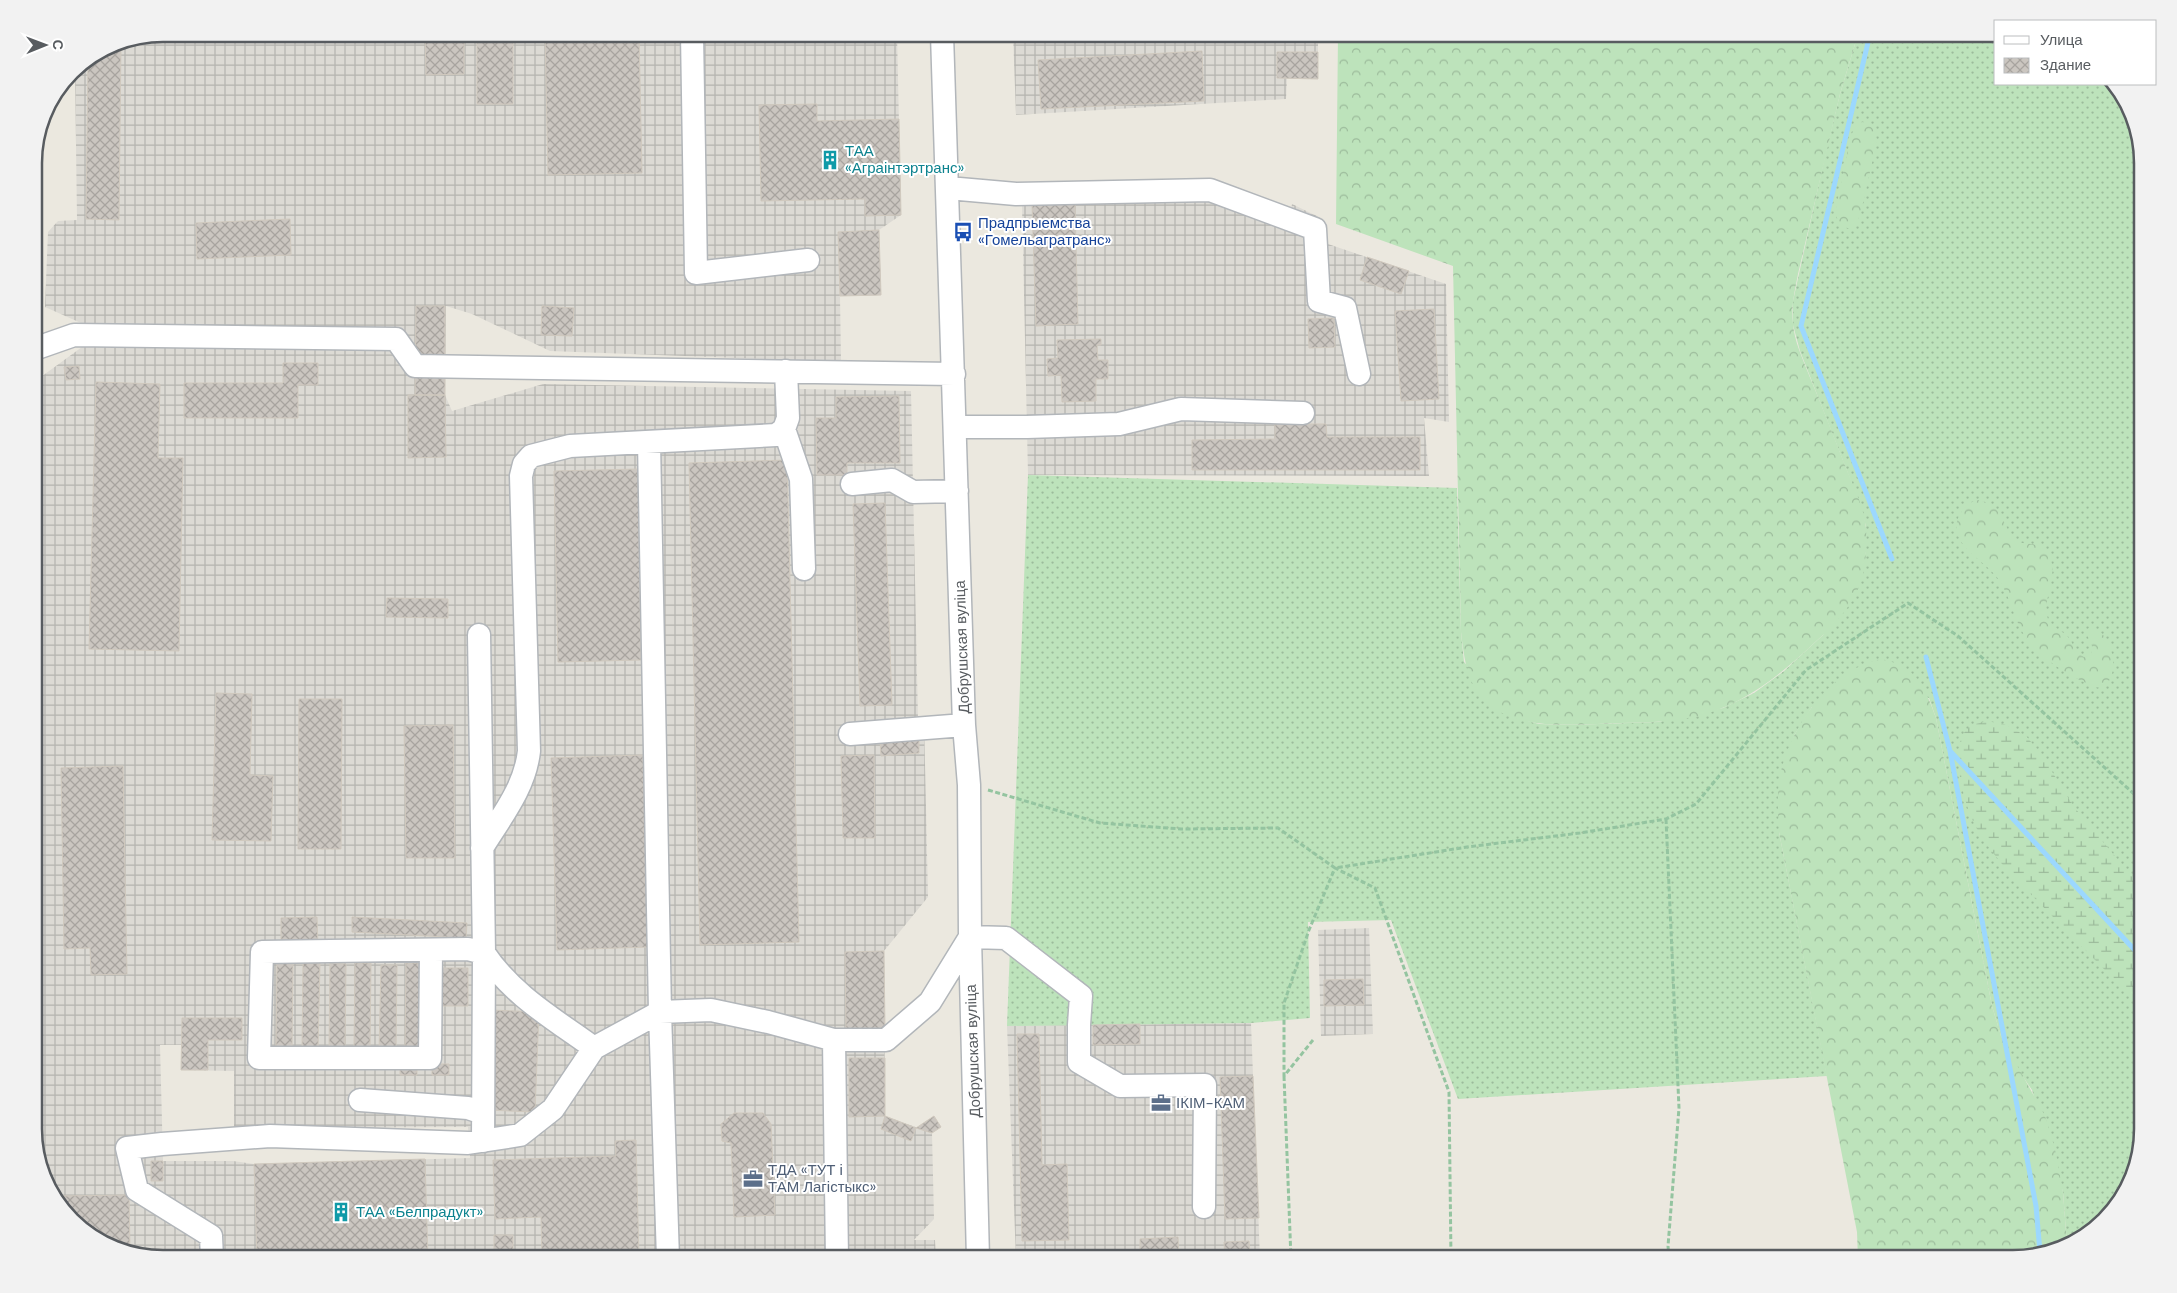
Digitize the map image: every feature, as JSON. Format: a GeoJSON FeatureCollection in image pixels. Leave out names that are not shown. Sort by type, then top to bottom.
{"type":"FeatureCollection","features":[{"type":"Feature","properties":{"kind":"street"},"geometry":{"type":"LineString","coordinates":[[692,43],[696,273],[808,260]]}},
{"type":"Feature","properties":{"kind":"street","name":"Добрушская вуліца"},"geometry":{"type":"LineString","coordinates":[[942,43],[964,725],[969,785],[970,937],[978,1250]]}},
{"type":"Feature","properties":{"kind":"street"},"geometry":{"type":"LineString","coordinates":[[948,188],[1016,194],[1210,190],[1315,229],[1319,301],[1345,308],[1359,374]]}},
{"type":"Feature","properties":{"kind":"street"},"geometry":{"type":"LineString","coordinates":[[43,346],[74,335],[396,339],[415,366],[954,374]]}},
{"type":"Feature","properties":{"kind":"street"},"geometry":{"type":"LineString","coordinates":[[482,848],[519,788],[527,768],[529,751],[521,476],[524,464],[531,456],[570,446],[776,435],[784,429],[788,418],[786,371]]}},
{"type":"Feature","properties":{"kind":"street"},"geometry":{"type":"LineString","coordinates":[[956,427],[1119,424],[1181,408],[1302,412]]}},
{"type":"Feature","properties":{"kind":"street"},"geometry":{"type":"LineString","coordinates":[[784,429],[801,479],[804,569]]}},
{"type":"Feature","properties":{"kind":"street"},"geometry":{"type":"LineString","coordinates":[[649,442],[660,1012],[668,1250]]}},
{"type":"Feature","properties":{"kind":"street"},"geometry":{"type":"LineString","coordinates":[[852,484],[892,480],[913,492],[957,491]]}},
{"type":"Feature","properties":{"kind":"street"},"geometry":{"type":"LineString","coordinates":[[479,635],[484,953],[483,1141]]}},
{"type":"Feature","properties":{"kind":"street"},"geometry":{"type":"LineString","coordinates":[[850,734],[964,725]]}},
{"type":"Feature","properties":{"kind":"street"},"geometry":{"type":"LineString","coordinates":[[212,1250],[211,1236],[137,1190],[127,1148],[270,1136],[468,1143],[520,1135],[553,1109],[594,1048],[660,1012],[711,1010],[768,1022],[834,1040],[886,1040],[930,1002],[970,937],[1006,938],[1081,996],[1079,1062],[1120,1086],[1205,1084],[1204,1207]]}},
{"type":"Feature","properties":{"kind":"street"},"geometry":{"type":"LineString","coordinates":[[431,950],[430,1058],[259,1058],[262,952],[431,950],[468,950],[484,953],[495,970],[516,992],[594,1048]]}},
{"type":"Feature","properties":{"kind":"street"},"geometry":{"type":"LineString","coordinates":[[834,1040],[837,1250]]}},
{"type":"Feature","properties":{"kind":"street"},"geometry":{"type":"LineString","coordinates":[[360,1100],[468,1108],[484,1113]]}},
{"type":"Feature","properties":{"kind":"path"},"geometry":{"type":"LineString","coordinates":[[1335,868],[1466,846],[1580,833],[1666,819],[1696,804],[1806,670],[1908,603],[1958,636],[2134,794]]}},
{"type":"Feature","properties":{"kind":"path"},"geometry":{"type":"LineString","coordinates":[[969,785],[1100,823],[1181,828],[1278,828],[1335,868],[1375,888],[1449,1092],[1451,1250]]}},
{"type":"Feature","properties":{"kind":"path"},"geometry":{"type":"LineString","coordinates":[[1666,819],[1679,1108],[1668,1250]]}},
{"type":"Feature","properties":{"kind":"path"},"geometry":{"type":"LineString","coordinates":[[1291,1250],[1284,1076],[1284,1003],[1309,930],[1335,868]]}},
{"type":"Feature","properties":{"kind":"path"},"geometry":{"type":"LineString","coordinates":[[1284,1076],[1313,1040]]}},
{"type":"Feature","properties":{"kind":"shaded area"},"geometry":{"type":"Polygon","coordinates":[[[1318,42],[1318,79],[1287,79],[1286,99],[1016,115],[1013,43],[1318,42]]]}},
{"type":"Feature","properties":{"kind":"shaded area"},"geometry":{"type":"Polygon","coordinates":[[[155,43],[897,43],[901,215],[879,230],[881,295],[840,296],[841,362],[550,351],[472,314],[446,306],[445,395],[452,411],[543,384],[911,391],[918,720],[924,719],[928,897],[884,951],[885,1116],[932,1133],[934,1219],[914,1240],[935,1240],[936,1250],[163,1250],[132,1246],[117,1241],[90,1226],[67,1203],[52,1176],[45,1153],[43,1138],[43,375],[82,347],[81,323],[45,307],[48,232],[58,221],[77,220],[75,81],[90,67],[103,59],[117,52],[140,45],[155,43]],[[160,1045],[163,1161],[233,1161],[254,1164],[470,1158],[468,1127],[234,1128],[234,1071],[181,1070],[181,1045],[160,1045]]]}},
{"type":"Feature","properties":{"kind":"shaded area"},"geometry":{"type":"Polygon","coordinates":[[[1215,200],[1288,228],[1292,204],[1323,219],[1328,244],[1446,284],[1449,422],[1424,418],[1429,476],[1028,475],[1022,204],[1215,200]]]}},
{"type":"Feature","properties":{"kind":"shaded area"},"geometry":{"type":"Polygon","coordinates":[[[1369,928],[1373,1034],[1321,1036],[1318,930],[1369,928]]]}},
{"type":"Feature","properties":{"kind":"shaded area"},"geometry":{"type":"Polygon","coordinates":[[[1251,1023],[1260,1250],[1016,1250],[1007,1026],[1251,1023]]]}},
{"type":"Feature","properties":{"kind":"green space"},"geometry":{"type":"Polygon","coordinates":[[[1338,42],[1856,42],[1840,94],[1798,274],[1793,317],[1799,350],[1855,490],[1866,528],[1866,555],[1861,582],[1852,601],[1840,617],[1797,659],[1770,681],[1741,699],[1693,717],[1669,721],[1570,725],[1543,724],[1516,719],[1492,707],[1477,692],[1472,683],[1466,663],[1461,632],[1453,266],[1336,224],[1338,42]]]}},
{"type":"Feature","properties":{"kind":"green space"},"geometry":{"type":"Polygon","coordinates":[[[1856,42],[1994,42],[1994,85],[2105,85],[2122,110],[2132,140],[2134,155],[2134,1130],[2130,1161],[2125,1176],[2110,1203],[2087,1226],[2066,1238],[2063,1192],[2032,1090],[2013,1062],[2001,1036],[1992,1006],[1936,718],[1929,698],[1812,707],[1795,734],[1782,768],[1779,832],[1827,1076],[1458,1099],[1391,920],[1308,922],[1310,1018],[1251,1023],[1007,1026],[1028,475],[1457,488],[1461,632],[1464,662],[1513,717],[1539,724],[1569,725],[1658,722],[1723,708],[1754,693],[1784,671],[1823,635],[1866,553],[1866,526],[1858,499],[1800,351],[1793,325],[1793,301],[1840,94],[1856,42]]]}},
{"type":"Feature","properties":{"kind":"green space"},"geometry":{"type":"Polygon","coordinates":[[[1863,122],[1874,127],[1877,141],[1860,216],[1852,228],[1848,228],[1839,223],[1836,208],[1851,135],[1858,123],[1863,122]]]}},
{"type":"Feature","properties":{"kind":"green space"},"geometry":{"type":"Polygon","coordinates":[[[1978,500],[1986,502],[1997,510],[2017,541],[2040,545],[2047,551],[2051,560],[2052,578],[2046,612],[2052,625],[2068,637],[2076,651],[2084,657],[2091,655],[2092,646],[2085,630],[2092,627],[2105,638],[2110,646],[2113,665],[2112,674],[2102,688],[2095,687],[2065,672],[2029,642],[1999,580],[1962,543],[1957,525],[1960,514],[1968,505],[1978,500]]]}},
{"type":"Feature","properties":{"kind":"green space"},"geometry":{"type":"Polygon","coordinates":[[[1881,659],[1903,667],[1918,680],[1928,697],[1936,718],[1992,1006],[2001,1036],[2045,1116],[2055,1149],[2063,1192],[2066,1238],[2045,1246],[2014,1250],[1858,1250],[1857,1232],[1779,832],[1778,792],[1780,775],[1788,750],[1806,715],[1832,685],[1863,665],[1881,659]]]}},
{"type":"Feature","properties":{"kind":"green space"},"geometry":{"type":"Polygon","coordinates":[[[1986,721],[2004,724],[2026,736],[2041,754],[2074,807],[2134,879],[2134,1000],[2006,869],[1978,831],[1966,803],[1958,758],[1964,734],[1973,725],[1986,721]]]}},
{"type":"Feature","properties":{"kind":"building"},"geometry":{"type":"Polygon","coordinates":[[[425,43],[464,43],[464,74],[426,75],[425,43]]]}},
{"type":"Feature","properties":{"kind":"building"},"geometry":{"type":"Polygon","coordinates":[[[477,43],[513,43],[513,104],[477,104],[477,43]]]}},
{"type":"Feature","properties":{"kind":"building"},"geometry":{"type":"Polygon","coordinates":[[[545,43],[639,43],[642,173],[548,175],[545,43]]]}},
{"type":"Feature","properties":{"kind":"building"},"geometry":{"type":"Polygon","coordinates":[[[121,51],[119,220],[86,219],[88,69],[121,51]]]}},
{"type":"Feature","properties":{"kind":"building"},"geometry":{"type":"Polygon","coordinates":[[[1202,51],[1204,101],[1041,109],[1038,60],[1202,51]]]}},
{"type":"Feature","properties":{"kind":"building"},"geometry":{"type":"Polygon","coordinates":[[[1277,52],[1318,52],[1318,79],[1277,78],[1277,52]]]}},
{"type":"Feature","properties":{"kind":"building","name":"ТАА «Аграінтэртранс»"},"geometry":{"type":"Polygon","coordinates":[[[817,104],[817,121],[899,119],[901,215],[865,216],[865,199],[761,201],[759,105],[817,104]]]}},
{"type":"Feature","properties":{"kind":"building"},"geometry":{"type":"Polygon","coordinates":[[[1075,203],[1078,324],[1036,326],[1032,204],[1075,203]]]}},
{"type":"Feature","properties":{"kind":"building"},"geometry":{"type":"Polygon","coordinates":[[[290,219],[291,255],[197,259],[196,223],[290,219]]]}},
{"type":"Feature","properties":{"kind":"building"},"geometry":{"type":"Polygon","coordinates":[[[879,230],[881,295],[840,296],[838,232],[879,230]]]}},
{"type":"Feature","properties":{"kind":"building"},"geometry":{"type":"Polygon","coordinates":[[[1367,257],[1409,271],[1401,294],[1360,280],[1367,257]]]}},
{"type":"Feature","properties":{"kind":"building"},"geometry":{"type":"Polygon","coordinates":[[[416,306],[445,306],[445,395],[415,395],[416,306]]]}},
{"type":"Feature","properties":{"kind":"building"},"geometry":{"type":"Polygon","coordinates":[[[542,306],[574,308],[572,336],[541,335],[542,306]]]}},
{"type":"Feature","properties":{"kind":"building"},"geometry":{"type":"Polygon","coordinates":[[[1434,309],[1439,399],[1401,401],[1395,311],[1434,309]]]}},
{"type":"Feature","properties":{"kind":"building"},"geometry":{"type":"Polygon","coordinates":[[[1334,318],[1335,347],[1309,348],[1308,319],[1334,318]]]}},
{"type":"Feature","properties":{"kind":"building"},"geometry":{"type":"Polygon","coordinates":[[[1101,339],[1101,345],[1097,345],[1098,360],[1108,360],[1108,379],[1096,379],[1096,401],[1062,402],[1061,375],[1048,376],[1047,359],[1058,358],[1057,340],[1101,339]]]}},
{"type":"Feature","properties":{"kind":"building"},"geometry":{"type":"Polygon","coordinates":[[[283,363],[318,363],[318,385],[298,385],[298,418],[184,418],[184,383],[283,383],[283,363]]]}},
{"type":"Feature","properties":{"kind":"building"},"geometry":{"type":"Polygon","coordinates":[[[79,366],[80,379],[66,380],[64,367],[79,366]]]}},
{"type":"Feature","properties":{"kind":"building"},"geometry":{"type":"Polygon","coordinates":[[[96,382],[160,384],[158,458],[183,458],[179,651],[89,649],[96,382]]]}},
{"type":"Feature","properties":{"kind":"building"},"geometry":{"type":"Polygon","coordinates":[[[408,395],[445,395],[446,457],[408,458],[408,395]]]}},
{"type":"Feature","properties":{"kind":"building"},"geometry":{"type":"Polygon","coordinates":[[[899,396],[900,463],[847,463],[847,475],[817,475],[816,418],[836,418],[836,397],[899,396]]]}},
{"type":"Feature","properties":{"kind":"building"},"geometry":{"type":"Polygon","coordinates":[[[1275,424],[1326,424],[1327,437],[1420,437],[1420,470],[1192,470],[1192,440],[1275,439],[1275,424]]]}},
{"type":"Feature","properties":{"kind":"building"},"geometry":{"type":"Polygon","coordinates":[[[787,460],[799,942],[700,945],[689,463],[787,460]]]}},
{"type":"Feature","properties":{"kind":"building"},"geometry":{"type":"Polygon","coordinates":[[[638,469],[641,660],[558,662],[554,471],[638,469]]]}},
{"type":"Feature","properties":{"kind":"building"},"geometry":{"type":"Polygon","coordinates":[[[885,503],[892,705],[860,706],[853,504],[885,503]]]}},
{"type":"Feature","properties":{"kind":"building"},"geometry":{"type":"Polygon","coordinates":[[[387,598],[448,599],[448,618],[386,617],[387,598]]]}},
{"type":"Feature","properties":{"kind":"building"},"geometry":{"type":"Polygon","coordinates":[[[216,693],[252,694],[250,775],[273,776],[271,841],[212,840],[216,693]]]}},
{"type":"Feature","properties":{"kind":"building"},"geometry":{"type":"Polygon","coordinates":[[[299,699],[342,699],[341,849],[298,849],[299,699]]]}},
{"type":"Feature","properties":{"kind":"building"},"geometry":{"type":"Polygon","coordinates":[[[453,725],[455,858],[406,858],[404,726],[453,725]]]}},
{"type":"Feature","properties":{"kind":"building"},"geometry":{"type":"Polygon","coordinates":[[[919,737],[919,753],[881,756],[880,740],[919,737]]]}},
{"type":"Feature","properties":{"kind":"building"},"geometry":{"type":"Polygon","coordinates":[[[643,755],[649,947],[557,950],[551,758],[643,755]]]}},
{"type":"Feature","properties":{"kind":"building"},"geometry":{"type":"Polygon","coordinates":[[[874,755],[875,838],[843,838],[841,756],[874,755]]]}},
{"type":"Feature","properties":{"kind":"building"},"geometry":{"type":"Polygon","coordinates":[[[123,766],[127,974],[91,975],[90,948],[64,949],[61,768],[123,766]]]}},
{"type":"Feature","properties":{"kind":"building"},"geometry":{"type":"Polygon","coordinates":[[[317,917],[318,947],[281,947],[281,918],[317,917]]]}},
{"type":"Feature","properties":{"kind":"building"},"geometry":{"type":"Polygon","coordinates":[[[352,917],[467,923],[466,938],[352,932],[352,917]]]}},
{"type":"Feature","properties":{"kind":"building"},"geometry":{"type":"Polygon","coordinates":[[[884,951],[885,1030],[846,1031],[845,952],[884,951]]]}},
{"type":"Feature","properties":{"kind":"building"},"geometry":{"type":"Polygon","coordinates":[[[277,961],[293,961],[292,1050],[276,1049],[277,961]]]}},
{"type":"Feature","properties":{"kind":"building"},"geometry":{"type":"Polygon","coordinates":[[[303,963],[320,963],[318,1051],[302,1051],[303,963]]]}},
{"type":"Feature","properties":{"kind":"building"},"geometry":{"type":"Polygon","coordinates":[[[330,963],[346,964],[345,1052],[329,1051],[330,963]]]}},
{"type":"Feature","properties":{"kind":"building"},"geometry":{"type":"Polygon","coordinates":[[[355,963],[371,963],[370,1051],[354,1051],[355,963]]]}},
{"type":"Feature","properties":{"kind":"building"},"geometry":{"type":"Polygon","coordinates":[[[406,963],[422,963],[421,1051],[405,1050],[406,963]]]}},
{"type":"Feature","properties":{"kind":"building"},"geometry":{"type":"Polygon","coordinates":[[[381,965],[397,965],[396,1053],[379,1052],[381,965]]]}},
{"type":"Feature","properties":{"kind":"building"},"geometry":{"type":"Polygon","coordinates":[[[438,968],[468,968],[468,1006],[438,1006],[438,968]]]}},
{"type":"Feature","properties":{"kind":"building"},"geometry":{"type":"Polygon","coordinates":[[[1363,979],[1364,1005],[1324,1006],[1324,980],[1363,979]]]}},
{"type":"Feature","properties":{"kind":"building"},"geometry":{"type":"Polygon","coordinates":[[[491,1010],[539,1012],[535,1112],[487,1110],[491,1010]]]}},
{"type":"Feature","properties":{"kind":"building"},"geometry":{"type":"Polygon","coordinates":[[[182,1018],[242,1018],[242,1040],[208,1040],[208,1070],[181,1070],[182,1018]]]}},
{"type":"Feature","properties":{"kind":"building"},"geometry":{"type":"Polygon","coordinates":[[[1140,1024],[1140,1044],[1093,1045],[1093,1025],[1140,1024]]]}},
{"type":"Feature","properties":{"kind":"building"},"geometry":{"type":"Polygon","coordinates":[[[1017,1034],[1039,1034],[1042,1165],[1067,1164],[1069,1240],[1022,1241],[1017,1034]]]}},
{"type":"Feature","properties":{"kind":"building"},"geometry":{"type":"Polygon","coordinates":[[[849,1058],[885,1058],[885,1116],[849,1117],[849,1058]]]}},
{"type":"Feature","properties":{"kind":"building"},"geometry":{"type":"Polygon","coordinates":[[[400,1064],[417,1064],[417,1075],[400,1075],[400,1064]]]}},
{"type":"Feature","properties":{"kind":"building"},"geometry":{"type":"Polygon","coordinates":[[[432,1064],[449,1064],[449,1075],[432,1075],[432,1064]]]}},
{"type":"Feature","properties":{"kind":"building"},"geometry":{"type":"Polygon","coordinates":[[[1253,1076],[1259,1218],[1225,1219],[1220,1077],[1253,1076]]]}},
{"type":"Feature","properties":{"kind":"building","name":"ТДА «ТУТ і ТАМ Лагістыкс»"},"geometry":{"type":"Polygon","coordinates":[[[734,1113],[763,1113],[771,1124],[775,1215],[734,1217],[731,1143],[722,1141],[721,1124],[734,1113]]]}},
{"type":"Feature","properties":{"kind":"building"},"geometry":{"type":"Polygon","coordinates":[[[885,1116],[916,1128],[911,1141],[881,1129],[885,1116]]]}},
{"type":"Feature","properties":{"kind":"building"},"geometry":{"type":"Polygon","coordinates":[[[934,1116],[941,1127],[932,1133],[916,1128],[934,1116]]]}},
{"type":"Feature","properties":{"kind":"building"},"geometry":{"type":"Polygon","coordinates":[[[636,1140],[639,1250],[542,1250],[541,1217],[495,1219],[493,1160],[616,1156],[615,1141],[636,1140]]]}},
{"type":"Feature","properties":{"kind":"building","name":"ТАА «Белпрадукт»"},"geometry":{"type":"Polygon","coordinates":[[[425,1159],[428,1250],[257,1250],[254,1164],[425,1159]]]}},
{"type":"Feature","properties":{"kind":"building"},"geometry":{"type":"Polygon","coordinates":[[[151,1161],[163,1161],[163,1181],[151,1181],[151,1161]]]}},
{"type":"Feature","properties":{"kind":"building"},"geometry":{"type":"Polygon","coordinates":[[[129,1195],[130,1245],[117,1241],[90,1226],[67,1203],[63,1196],[129,1195]]]}},
{"type":"Feature","properties":{"kind":"building"},"geometry":{"type":"Polygon","coordinates":[[[494,1235],[513,1235],[513,1250],[494,1250],[494,1235]]]}},
{"type":"Feature","properties":{"kind":"building"},"geometry":{"type":"Polygon","coordinates":[[[1178,1237],[1179,1250],[1140,1250],[1140,1239],[1178,1237]]]}},
{"type":"Feature","properties":{"kind":"building"},"geometry":{"type":"Polygon","coordinates":[[[1249,1241],[1250,1250],[1224,1250],[1224,1242],[1249,1241]]]}},
{"type":"Feature","properties":{"kind":"waterway"},"geometry":{"type":"LineString","coordinates":[[1868,42],[1801,326],[1892,559]]}},
{"type":"Feature","properties":{"kind":"waterway"},"geometry":{"type":"LineString","coordinates":[[1926,657],[1950,751],[2036,1206],[2040,1247]]}},
{"type":"Feature","properties":{"kind":"waterway"},"geometry":{"type":"LineString","coordinates":[[1951,752],[2134,949]]}},
{"type":"Feature","properties":{"kind":"place","name":"ТАА «Аграінтэртранс»"},"geometry":{"type":"Point","coordinates":[830,160]}},
{"type":"Feature","properties":{"kind":"place","name":"Прадпрыемства «Гомельагратранс»"},"geometry":{"type":"Point","coordinates":[963,232]}},
{"type":"Feature","properties":{"kind":"place","name":"ІКІМ-КАМ"},"geometry":{"type":"Point","coordinates":[1161,1103]}},
{"type":"Feature","properties":{"kind":"place","name":"ТДА «ТУТ і ТАМ Лагістыкс»"},"geometry":{"type":"Point","coordinates":[753,1179]}},
{"type":"Feature","properties":{"kind":"place","name":"ТАА «Белпрадукт»"},"geometry":{"type":"Point","coordinates":[341,1212]}}]}
